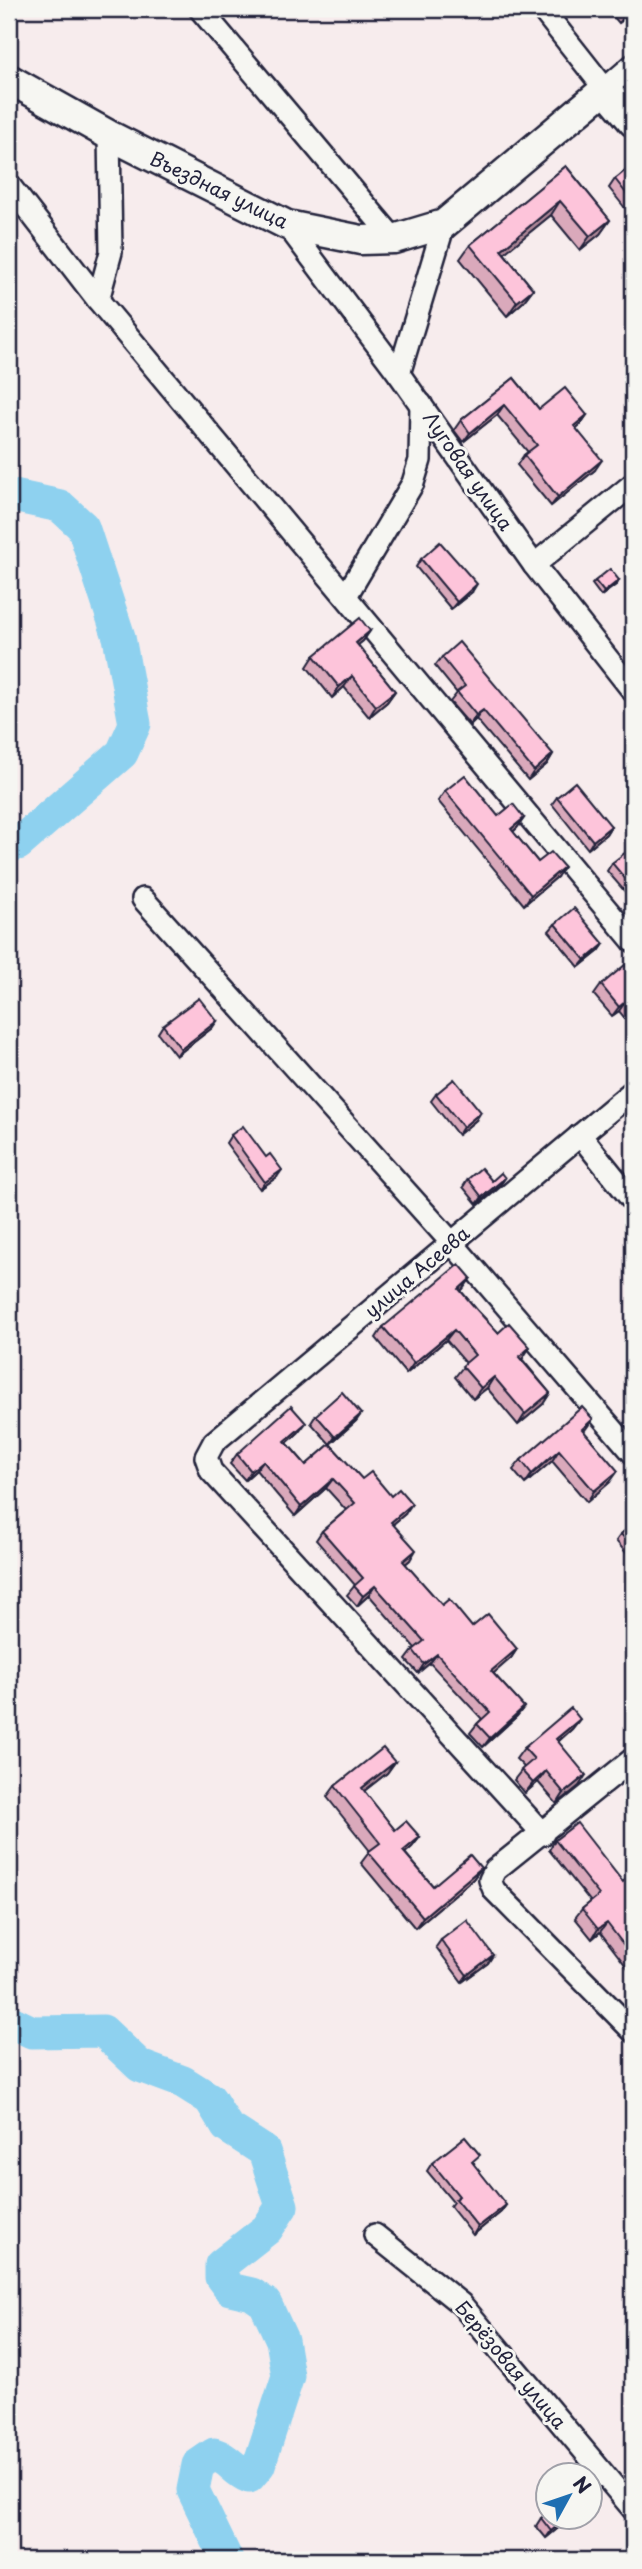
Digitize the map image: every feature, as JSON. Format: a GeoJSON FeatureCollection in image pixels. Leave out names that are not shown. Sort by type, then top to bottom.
{"type":"FeatureCollection","features":[{"type":"Feature","properties":{"kind":"street"},"geometry":{"type":"LineString","coordinates":[[200,9],[394,239]]}},
{"type":"Feature","properties":{"kind":"street"},"geometry":{"type":"LineString","coordinates":[[541,9],[633,122]]}},
{"type":"Feature","properties":{"kind":"street"},"geometry":{"type":"LineString","coordinates":[[605,89],[633,65]]}},
{"type":"Feature","properties":{"kind":"street","name":"Въездная улица"},"geometry":{"type":"LineString","coordinates":[[9,79],[109,135],[287,225],[361,240],[394,239],[444,225],[605,89]]}},
{"type":"Feature","properties":{"kind":"street"},"geometry":{"type":"LineString","coordinates":[[99,300],[111,252],[109,135]]}},
{"type":"Feature","properties":{"kind":"street"},"geometry":{"type":"LineString","coordinates":[[9,185],[99,300],[633,941]]}},
{"type":"Feature","properties":{"kind":"street","name":"Луговая улица"},"geometry":{"type":"LineString","coordinates":[[287,225],[421,404],[534,565],[633,691]]}},
{"type":"Feature","properties":{"kind":"street"},"geometry":{"type":"LineString","coordinates":[[399,374],[444,225]]}},
{"type":"Feature","properties":{"kind":"street"},"geometry":{"type":"LineString","coordinates":[[346,596],[413,483],[420,460],[421,404]]}},
{"type":"Feature","properties":{"kind":"street"},"geometry":{"type":"LineString","coordinates":[[534,565],[633,484]]}},
{"type":"Feature","properties":{"kind":"street"},"geometry":{"type":"LineString","coordinates":[[143,899],[452,1243],[633,1453]]}},
{"type":"Feature","properties":{"kind":"street","name":"улица Асеева"},"geometry":{"type":"LineString","coordinates":[[543,1834],[211,1471],[206,1457],[214,1442],[633,1091]]}},
{"type":"Feature","properties":{"kind":"street"},"geometry":{"type":"LineString","coordinates":[[580,1135],[633,1201]]}},
{"type":"Feature","properties":{"kind":"street"},"geometry":{"type":"LineString","coordinates":[[633,1759],[495,1870],[490,1880],[494,1890],[633,2031]]}},
{"type":"Feature","properties":{"kind":"street","name":"Берёзовая улица"},"geometry":{"type":"LineString","coordinates":[[375,2235],[461,2304],[631,2502]]}},
{"type":"Feature","properties":{"kind":"building"},"geometry":{"type":"Polygon","coordinates":[[[566,166],[610,220],[590,236],[560,201],[501,250],[533,289],[517,302],[470,245],[566,166]]]}},
{"type":"Feature","properties":{"kind":"building"},"geometry":{"type":"Polygon","coordinates":[[[631,166],[633,168],[633,202],[615,179],[631,166]]]}},
{"type":"Feature","properties":{"kind":"building"},"geometry":{"type":"Polygon","coordinates":[[[514,378],[539,409],[565,388],[587,415],[574,426],[602,460],[558,497],[524,455],[537,445],[504,405],[470,433],[461,420],[514,378]]]}},
{"type":"Feature","properties":{"kind":"building"},"geometry":{"type":"Polygon","coordinates":[[[440,542],[477,584],[457,602],[421,559],[440,542]]]}},
{"type":"Feature","properties":{"kind":"building"},"geometry":{"type":"Polygon","coordinates":[[[610,569],[619,580],[604,592],[595,581],[610,569]]]}},
{"type":"Feature","properties":{"kind":"building"},"geometry":{"type":"Polygon","coordinates":[[[360,618],[370,631],[356,643],[395,691],[376,706],[352,676],[339,687],[314,656],[360,618]]]}},
{"type":"Feature","properties":{"kind":"building"},"geometry":{"type":"Polygon","coordinates":[[[459,642],[553,754],[534,771],[483,710],[476,715],[457,692],[465,686],[442,657],[459,642]]]}},
{"type":"Feature","properties":{"kind":"building"},"geometry":{"type":"Polygon","coordinates":[[[465,775],[498,816],[513,804],[524,818],[511,829],[538,862],[551,852],[564,867],[531,895],[445,791],[465,775]]]}},
{"type":"Feature","properties":{"kind":"building"},"geometry":{"type":"Polygon","coordinates":[[[575,782],[611,826],[593,841],[557,797],[575,782]]]}},
{"type":"Feature","properties":{"kind":"building"},"geometry":{"type":"Polygon","coordinates":[[[630,849],[633,853],[633,888],[612,863],[630,849]]]}},
{"type":"Feature","properties":{"kind":"building"},"geometry":{"type":"Polygon","coordinates":[[[574,908],[604,944],[585,960],[555,924],[574,908]]]}},
{"type":"Feature","properties":{"kind":"building"},"geometry":{"type":"Polygon","coordinates":[[[625,965],[633,974],[633,1011],[626,1001],[619,1007],[601,985],[625,965]]]}},
{"type":"Feature","properties":{"kind":"building"},"geometry":{"type":"Polygon","coordinates":[[[199,998],[217,1021],[181,1049],[163,1025],[199,998]]]}},
{"type":"Feature","properties":{"kind":"building"},"geometry":{"type":"Polygon","coordinates":[[[454,1079],[481,1112],[463,1127],[436,1094],[454,1079]]]}},
{"type":"Feature","properties":{"kind":"building"},"geometry":{"type":"Polygon","coordinates":[[[243,1126],[266,1157],[270,1154],[282,1170],[265,1182],[231,1135],[243,1126]]]}},
{"type":"Feature","properties":{"kind":"building"},"geometry":{"type":"Polygon","coordinates":[[[481,1168],[492,1181],[501,1173],[505,1178],[482,1197],[468,1179],[481,1168]]]}},
{"type":"Feature","properties":{"kind":"building"},"geometry":{"type":"Polygon","coordinates":[[[459,1264],[471,1278],[459,1289],[498,1333],[509,1323],[530,1347],[519,1357],[550,1393],[525,1414],[494,1377],[481,1388],[462,1366],[475,1355],[454,1330],[414,1363],[383,1327],[459,1264]]]}},
{"type":"Feature","properties":{"kind":"building"},"geometry":{"type":"Polygon","coordinates":[[[342,1392],[361,1414],[335,1437],[316,1415],[342,1392]]]}},
{"type":"Feature","properties":{"kind":"building"},"geometry":{"type":"Polygon","coordinates":[[[291,1406],[306,1423],[285,1441],[306,1465],[330,1444],[362,1479],[371,1472],[391,1496],[399,1489],[412,1504],[391,1522],[416,1550],[403,1561],[442,1605],[449,1599],[472,1627],[488,1614],[517,1649],[491,1671],[524,1707],[490,1738],[477,1724],[490,1712],[437,1654],[424,1664],[413,1650],[424,1641],[375,1586],[363,1596],[354,1586],[363,1578],[322,1531],[355,1503],[333,1479],[301,1507],[263,1461],[251,1471],[237,1454],[291,1406]]]}},
{"type":"Feature","properties":{"kind":"building"},"geometry":{"type":"Polygon","coordinates":[[[582,1407],[593,1419],[582,1429],[618,1471],[594,1491],[559,1450],[532,1474],[521,1460],[582,1407]]]}},
{"type":"Feature","properties":{"kind":"building"},"geometry":{"type":"Polygon","coordinates":[[[633,1524],[633,1548],[621,1534],[633,1524]]]}},
{"type":"Feature","properties":{"kind":"building"},"geometry":{"type":"Polygon","coordinates":[[[571,1708],[580,1719],[556,1739],[586,1775],[564,1793],[546,1771],[533,1783],[521,1770],[534,1759],[524,1748],[571,1708]]]}},
{"type":"Feature","properties":{"kind":"building"},"geometry":{"type":"Polygon","coordinates":[[[383,1748],[395,1762],[362,1788],[395,1830],[406,1821],[420,1837],[403,1851],[433,1886],[470,1855],[481,1868],[423,1917],[368,1852],[380,1843],[335,1786],[383,1748]]]}},
{"type":"Feature","properties":{"kind":"building"},"geometry":{"type":"Polygon","coordinates":[[[577,1823],[623,1882],[633,1873],[633,1957],[607,1923],[598,1929],[582,1909],[599,1895],[555,1840],[577,1823]]]}},
{"type":"Feature","properties":{"kind":"building"},"geometry":{"type":"Polygon","coordinates":[[[467,1920],[493,1955],[467,1975],[441,1940],[467,1920]]]}},
{"type":"Feature","properties":{"kind":"building"},"geometry":{"type":"Polygon","coordinates":[[[465,2137],[480,2155],[472,2162],[506,2205],[478,2227],[455,2199],[459,2196],[432,2163],[465,2137]]]}},
{"type":"Feature","properties":{"kind":"waterway"},"geometry":{"type":"LineString","coordinates":[[9,495],[60,506],[83,527],[119,637],[135,724],[122,753],[18,844],[9,846]]}},
{"type":"Feature","properties":{"kind":"waterway"},"geometry":{"type":"LineString","coordinates":[[9,2021],[32,2032],[103,2031],[140,2066],[183,2082],[210,2099],[227,2127],[264,2151],[282,2206],[267,2229],[221,2265],[221,2277],[230,2289],[252,2294],[265,2303],[282,2340],[288,2376],[259,2465],[249,2477],[214,2454],[198,2465],[193,2490],[227,2560]]}}]}
